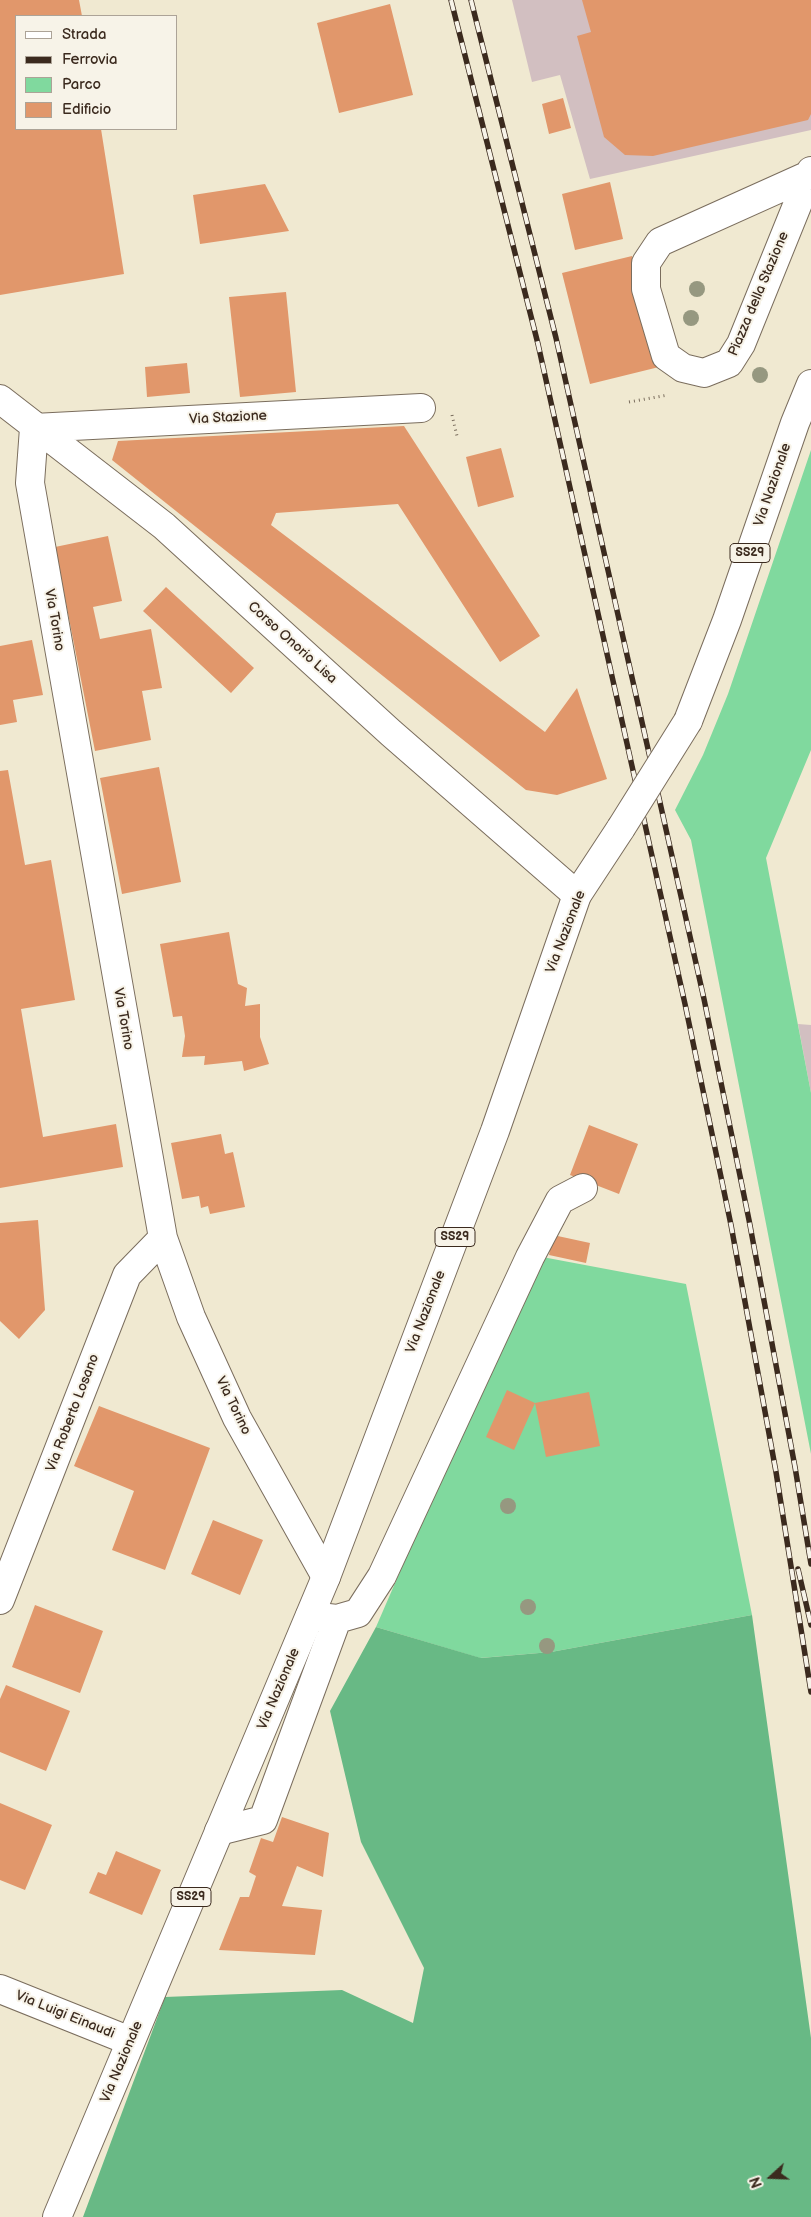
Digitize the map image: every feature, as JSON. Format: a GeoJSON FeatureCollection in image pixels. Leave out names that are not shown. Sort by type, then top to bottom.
{"type":"FeatureCollection","features":[{"type":"Feature","properties":{"kind":"street","name":"Piazza della Stazione"},"geometry":{"type":"LineString","coordinates":[[810,173],[740,344],[729,363],[704,373],[683,368],[666,356],[646,289],[646,263],[660,242],[810,173]]}},
{"type":"Feature","properties":{"kind":"street","name":"Via Nazionale"},"geometry":{"type":"LineString","coordinates":[[57,2217],[326,1576],[495,1131],[577,895],[688,721],[727,620],[795,423],[811,384]]}},
{"type":"Feature","properties":{"kind":"street","name":"Corso Onorio Lisa"},"geometry":{"type":"LineString","coordinates":[[0,400],[164,526],[391,733],[577,895]]}},
{"type":"Feature","properties":{"kind":"street","name":"Via Stazione"},"geometry":{"type":"LineString","coordinates":[[34,428],[421,408]]}},
{"type":"Feature","properties":{"kind":"street","name":"Via Torino"},"geometry":{"type":"LineString","coordinates":[[34,428],[30,483],[163,1238],[191,1317],[238,1418],[326,1576]]}},
{"type":"Feature","properties":{"kind":"street"},"geometry":{"type":"LineString","coordinates":[[310,1616],[337,1620],[358,1613],[382,1576],[530,1257],[560,1200],[583,1188]]}},
{"type":"Feature","properties":{"kind":"street","name":"Via Roberto Losano"},"geometry":{"type":"LineString","coordinates":[[0,1600],[126,1275],[163,1238]]}},
{"type":"Feature","properties":{"kind":"street"},"geometry":{"type":"LineString","coordinates":[[219,1831],[263,1820],[337,1620]]}},
{"type":"Feature","properties":{"kind":"street","name":"Via Luigi Einaudi"},"geometry":{"type":"LineString","coordinates":[[0,1990],[130,2041]]}},
{"type":"Feature","properties":{"kind":"path"},"geometry":{"type":"LineString","coordinates":[[629,402],[668,394]]}},
{"type":"Feature","properties":{"kind":"shaded area"},"geometry":{"type":"Polygon","coordinates":[[[512,0],[811,0],[811,130],[590,179],[560,75],[532,82],[512,0]]]}},
{"type":"Feature","properties":{"kind":"shaded area"},"geometry":{"type":"Polygon","coordinates":[[[798,1024],[811,1025],[811,1093],[798,1024]]]}},
{"type":"Feature","properties":{"kind":"green space"},"geometry":{"type":"Polygon","coordinates":[[[811,450],[811,750],[766,858],[811,1093],[811,1454],[691,840],[675,810],[703,755],[728,694],[811,450]]]}},
{"type":"Feature","properties":{"kind":"green space"},"geometry":{"type":"Polygon","coordinates":[[[537,1256],[686,1284],[752,1615],[551,1652],[480,1658],[376,1627],[537,1256]]]}},
{"type":"Feature","properties":{"kind":"green space"},"geometry":{"type":"Polygon","coordinates":[[[752,1615],[811,2038],[811,2217],[83,2217],[165,1997],[342,1990],[413,2023],[424,1968],[361,1842],[330,1711],[376,1627],[481,1658],[551,1652],[752,1615]]]}},
{"type":"Feature","properties":{"kind":"building"},"geometry":{"type":"Polygon","coordinates":[[[0,0],[79,0],[82,15],[15,15],[15,130],[101,130],[124,274],[0,295],[0,0]]]}},
{"type":"Feature","properties":{"kind":"building"},"geometry":{"type":"Polygon","coordinates":[[[582,0],[811,0],[811,114],[808,120],[653,156],[625,155],[604,137],[577,36],[591,32],[582,0]]]}},
{"type":"Feature","properties":{"kind":"building"},"geometry":{"type":"Polygon","coordinates":[[[390,4],[413,95],[339,113],[317,23],[390,4]]]}},
{"type":"Feature","properties":{"kind":"building"},"geometry":{"type":"Polygon","coordinates":[[[563,98],[571,128],[549,134],[542,104],[563,98]]]}},
{"type":"Feature","properties":{"kind":"building"},"geometry":{"type":"Polygon","coordinates":[[[610,182],[623,239],[575,250],[562,194],[610,182]]]}},
{"type":"Feature","properties":{"kind":"building"},"geometry":{"type":"Polygon","coordinates":[[[265,184],[289,231],[200,244],[193,195],[265,184]]]}},
{"type":"Feature","properties":{"kind":"building"},"geometry":{"type":"Polygon","coordinates":[[[632,256],[659,367],[590,384],[562,273],[632,256]]]}},
{"type":"Feature","properties":{"kind":"building"},"geometry":{"type":"Polygon","coordinates":[[[286,292],[296,392],[240,397],[229,297],[286,292]]]}},
{"type":"Feature","properties":{"kind":"building"},"geometry":{"type":"Polygon","coordinates":[[[187,363],[190,393],[147,397],[145,367],[187,363]]]}},
{"type":"Feature","properties":{"kind":"building"},"geometry":{"type":"Polygon","coordinates":[[[404,426],[540,636],[500,662],[398,504],[276,513],[271,525],[545,732],[577,688],[607,779],[557,795],[526,790],[112,460],[118,441],[404,426]]]}},
{"type":"Feature","properties":{"kind":"building"},"geometry":{"type":"Polygon","coordinates":[[[501,448],[514,497],[478,507],[466,457],[501,448]]]}},
{"type":"Feature","properties":{"kind":"building"},"geometry":{"type":"Polygon","coordinates":[[[108,536],[122,601],[93,607],[100,639],[151,629],[162,688],[142,691],[151,740],[95,751],[55,547],[108,536]]]}},
{"type":"Feature","properties":{"kind":"building"},"geometry":{"type":"Polygon","coordinates":[[[166,587],[254,668],[231,693],[143,611],[166,587]]]}},
{"type":"Feature","properties":{"kind":"building"},"geometry":{"type":"Polygon","coordinates":[[[32,640],[43,695],[13,700],[17,722],[0,725],[0,646],[32,640]]]}},
{"type":"Feature","properties":{"kind":"building"},"geometry":{"type":"Polygon","coordinates":[[[159,767],[181,882],[122,894],[100,778],[159,767]]]}},
{"type":"Feature","properties":{"kind":"building"},"geometry":{"type":"Polygon","coordinates":[[[8,770],[25,865],[51,860],[75,1000],[21,1009],[43,1137],[116,1124],[123,1167],[0,1188],[0,771],[8,770]]]}},
{"type":"Feature","properties":{"kind":"building"},"geometry":{"type":"Polygon","coordinates":[[[229,932],[238,984],[247,988],[245,1006],[260,1004],[260,1037],[269,1064],[244,1071],[242,1061],[204,1065],[205,1056],[182,1057],[185,1036],[182,1016],[173,1017],[160,944],[229,932]]]}},
{"type":"Feature","properties":{"kind":"building"},"geometry":{"type":"Polygon","coordinates":[[[589,1125],[638,1144],[619,1194],[570,1175],[589,1125]]]}},
{"type":"Feature","properties":{"kind":"building"},"geometry":{"type":"Polygon","coordinates":[[[221,1134],[225,1154],[233,1152],[245,1207],[210,1214],[208,1206],[201,1208],[199,1196],[182,1199],[171,1143],[221,1134]]]}},
{"type":"Feature","properties":{"kind":"building"},"geometry":{"type":"Polygon","coordinates":[[[38,1220],[45,1310],[19,1339],[0,1321],[0,1223],[38,1220]]]}},
{"type":"Feature","properties":{"kind":"building"},"geometry":{"type":"Polygon","coordinates":[[[553,1235],[590,1243],[586,1263],[549,1255],[553,1235]]]}},
{"type":"Feature","properties":{"kind":"building"},"geometry":{"type":"Polygon","coordinates":[[[507,1390],[535,1403],[514,1450],[486,1437],[507,1390]]]}},
{"type":"Feature","properties":{"kind":"building"},"geometry":{"type":"Polygon","coordinates":[[[589,1392],[600,1446],[546,1457],[535,1403],[589,1392]]]}},
{"type":"Feature","properties":{"kind":"building"},"geometry":{"type":"Polygon","coordinates":[[[99,1406],[210,1448],[165,1570],[112,1550],[134,1491],[74,1466],[99,1406]]]}},
{"type":"Feature","properties":{"kind":"building"},"geometry":{"type":"Polygon","coordinates":[[[213,1520],[263,1540],[240,1595],[191,1574],[213,1520]]]}},
{"type":"Feature","properties":{"kind":"building"},"geometry":{"type":"Polygon","coordinates":[[[35,1605],[103,1631],[80,1693],[12,1667],[35,1605]]]}},
{"type":"Feature","properties":{"kind":"building"},"geometry":{"type":"Polygon","coordinates":[[[6,1685],[70,1711],[46,1771],[0,1752],[0,1699],[6,1685]]]}},
{"type":"Feature","properties":{"kind":"building"},"geometry":{"type":"Polygon","coordinates":[[[0,1803],[52,1825],[25,1890],[0,1880],[0,1803]]]}},
{"type":"Feature","properties":{"kind":"building"},"geometry":{"type":"Polygon","coordinates":[[[282,1817],[329,1833],[323,1877],[297,1866],[282,1906],[322,1910],[315,1955],[219,1950],[240,1897],[249,1897],[256,1876],[249,1872],[261,1838],[273,1842],[282,1817]]]}},
{"type":"Feature","properties":{"kind":"building"},"geometry":{"type":"Polygon","coordinates":[[[116,1851],[161,1870],[142,1915],[89,1893],[98,1872],[106,1875],[116,1851]]]}},
{"type":"Feature","properties":{"kind":"railway"},"geometry":{"type":"LineString","coordinates":[[451,0],[538,344],[685,1004],[731,1225],[776,1472],[811,1692]]}},
{"type":"Feature","properties":{"kind":"railway"},"geometry":{"type":"LineString","coordinates":[[471,0],[556,338],[704,999],[749,1220],[811,1564]]}},
{"type":"Feature","properties":{"kind":"railway"},"geometry":{"type":"LineString","coordinates":[[798,1569],[811,1625]]}}]}
